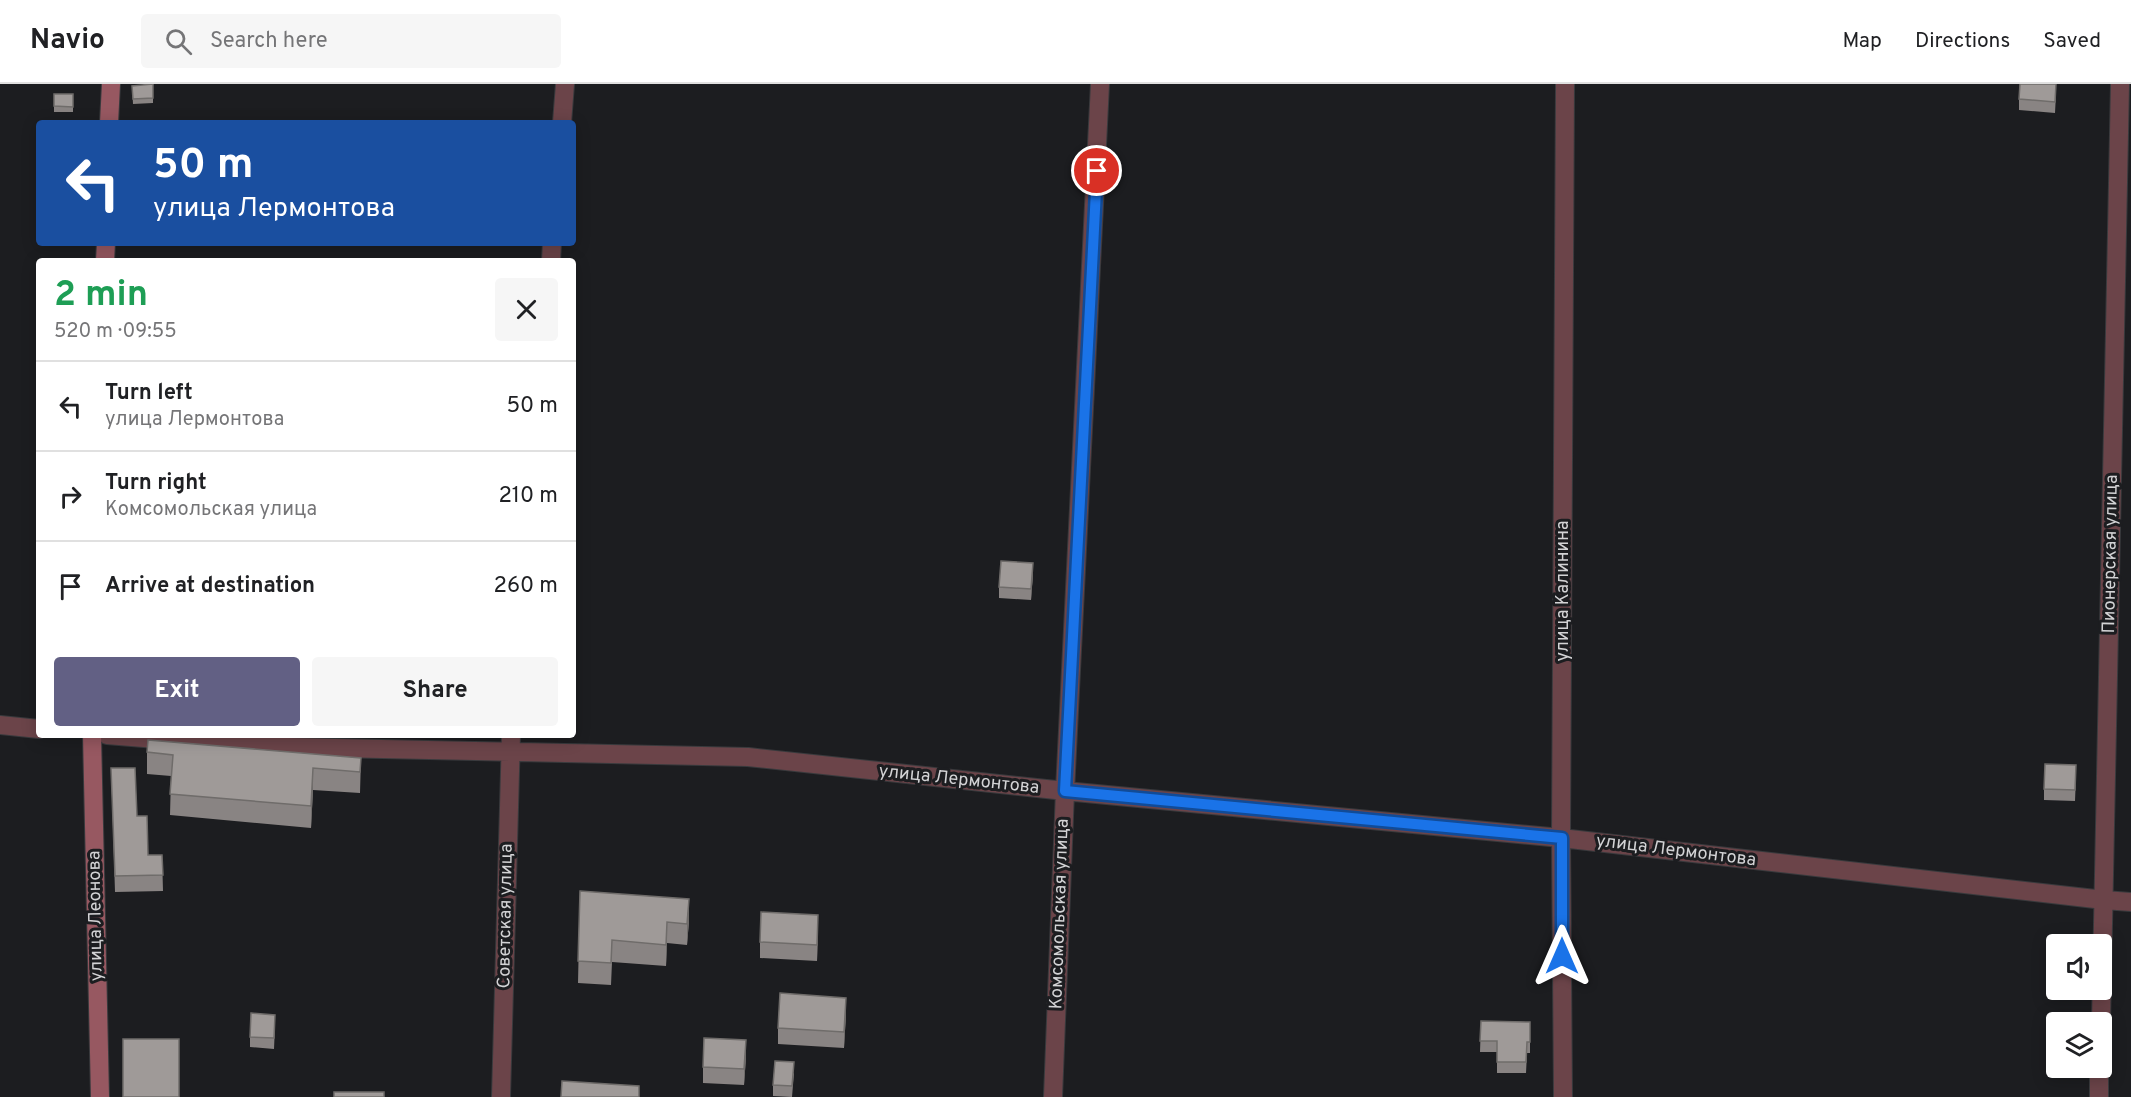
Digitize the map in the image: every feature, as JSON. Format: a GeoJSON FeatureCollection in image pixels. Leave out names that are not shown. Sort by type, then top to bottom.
{"type":"FeatureCollection","features":[{"type":"Feature","properties":{"kind":"main road"},"geometry":{"type":"LineString","coordinates":[[109,120],[111,84]]}},
{"type":"Feature","properties":{"kind":"main road","name":"улица Леонова"},"geometry":{"type":"LineString","coordinates":[[92,738],[100,1097]]}},
{"type":"Feature","properties":{"kind":"street"},"geometry":{"type":"LineString","coordinates":[[562,120],[565,84]]}},
{"type":"Feature","properties":{"kind":"street","name":"Комсомольская улица"},"geometry":{"type":"LineString","coordinates":[[1053,1097],[1065,791],[1100,84]]}},
{"type":"Feature","properties":{"kind":"street","name":"улица Калинина"},"geometry":{"type":"LineString","coordinates":[[1563,1097],[1565,84]]}},
{"type":"Feature","properties":{"kind":"street","name":"Пионерская улица"},"geometry":{"type":"LineString","coordinates":[[2101,1012],[2120,84]]}},
{"type":"Feature","properties":{"kind":"street"},"geometry":{"type":"LineString","coordinates":[[0,725],[36,729]]}},
{"type":"Feature","properties":{"kind":"street","name":"улица Лермонтова"},"geometry":{"type":"LineString","coordinates":[[144,738],[243,746],[511,744],[748,757],[1065,791],[1562,838],[2131,902]]}},
{"type":"Feature","properties":{"kind":"street","name":"Советская улица"},"geometry":{"type":"LineString","coordinates":[[501,1097],[511,744]]}},
{"type":"Feature","properties":{"kind":"street"},"geometry":{"type":"LineString","coordinates":[[2099,1078],[2099,1097]]}},
{"type":"Feature","properties":{"kind":"building"},"geometry":{"type":"Polygon","coordinates":[[[153,84],[153,98],[133,99],[132,86],[153,84]]]}},
{"type":"Feature","properties":{"kind":"building"},"geometry":{"type":"Polygon","coordinates":[[[2020,84],[2056,84],[2055,102],[2019,99],[2020,84]]]}},
{"type":"Feature","properties":{"kind":"building"},"geometry":{"type":"Polygon","coordinates":[[[54,94],[73,94],[73,107],[54,106],[54,94]]]}},
{"type":"Feature","properties":{"kind":"building"},"geometry":{"type":"Polygon","coordinates":[[[1001,561],[1033,563],[1031,589],[999,587],[1001,561]]]}},
{"type":"Feature","properties":{"kind":"building"},"geometry":{"type":"Polygon","coordinates":[[[148,740],[361,758],[360,772],[313,768],[311,806],[170,794],[173,755],[147,752],[148,740]]]}},
{"type":"Feature","properties":{"kind":"building"},"geometry":{"type":"Polygon","coordinates":[[[2045,764],[2076,765],[2075,790],[2044,789],[2045,764]]]}},
{"type":"Feature","properties":{"kind":"building"},"geometry":{"type":"Polygon","coordinates":[[[111,768],[135,768],[137,816],[147,816],[148,855],[162,855],[163,875],[115,876],[111,768]]]}},
{"type":"Feature","properties":{"kind":"building"},"geometry":{"type":"Polygon","coordinates":[[[580,891],[689,899],[687,924],[667,922],[666,945],[612,940],[611,963],[578,961],[580,891]]]}},
{"type":"Feature","properties":{"kind":"building"},"geometry":{"type":"Polygon","coordinates":[[[761,912],[818,915],[817,945],[760,942],[761,912]]]}},
{"type":"Feature","properties":{"kind":"building"},"geometry":{"type":"Polygon","coordinates":[[[780,993],[846,998],[844,1032],[778,1028],[780,993]]]}},
{"type":"Feature","properties":{"kind":"building"},"geometry":{"type":"Polygon","coordinates":[[[251,1013],[275,1015],[274,1038],[250,1037],[251,1013]]]}},
{"type":"Feature","properties":{"kind":"building"},"geometry":{"type":"Polygon","coordinates":[[[1481,1021],[1530,1022],[1530,1042],[1527,1042],[1526,1062],[1497,1062],[1497,1041],[1480,1041],[1481,1021]]]}},
{"type":"Feature","properties":{"kind":"building"},"geometry":{"type":"Polygon","coordinates":[[[704,1038],[746,1040],[744,1069],[703,1067],[704,1038]]]}},
{"type":"Feature","properties":{"kind":"building"},"geometry":{"type":"Polygon","coordinates":[[[123,1039],[179,1039],[179,1097],[123,1097],[123,1039]]]}},
{"type":"Feature","properties":{"kind":"building"},"geometry":{"type":"Polygon","coordinates":[[[775,1061],[794,1062],[792,1086],[773,1085],[775,1061]]]}},
{"type":"Feature","properties":{"kind":"building"},"geometry":{"type":"Polygon","coordinates":[[[562,1081],[639,1086],[639,1097],[561,1097],[562,1081]]]}},
{"type":"Feature","properties":{"kind":"building"},"geometry":{"type":"Polygon","coordinates":[[[334,1092],[384,1092],[384,1097],[334,1097],[334,1092]]]}},
{"type":"Feature","properties":{"kind":"route"},"geometry":{"type":"LineString","coordinates":[[1097,171],[1065,791],[1562,838],[1562,956]]}}]}
